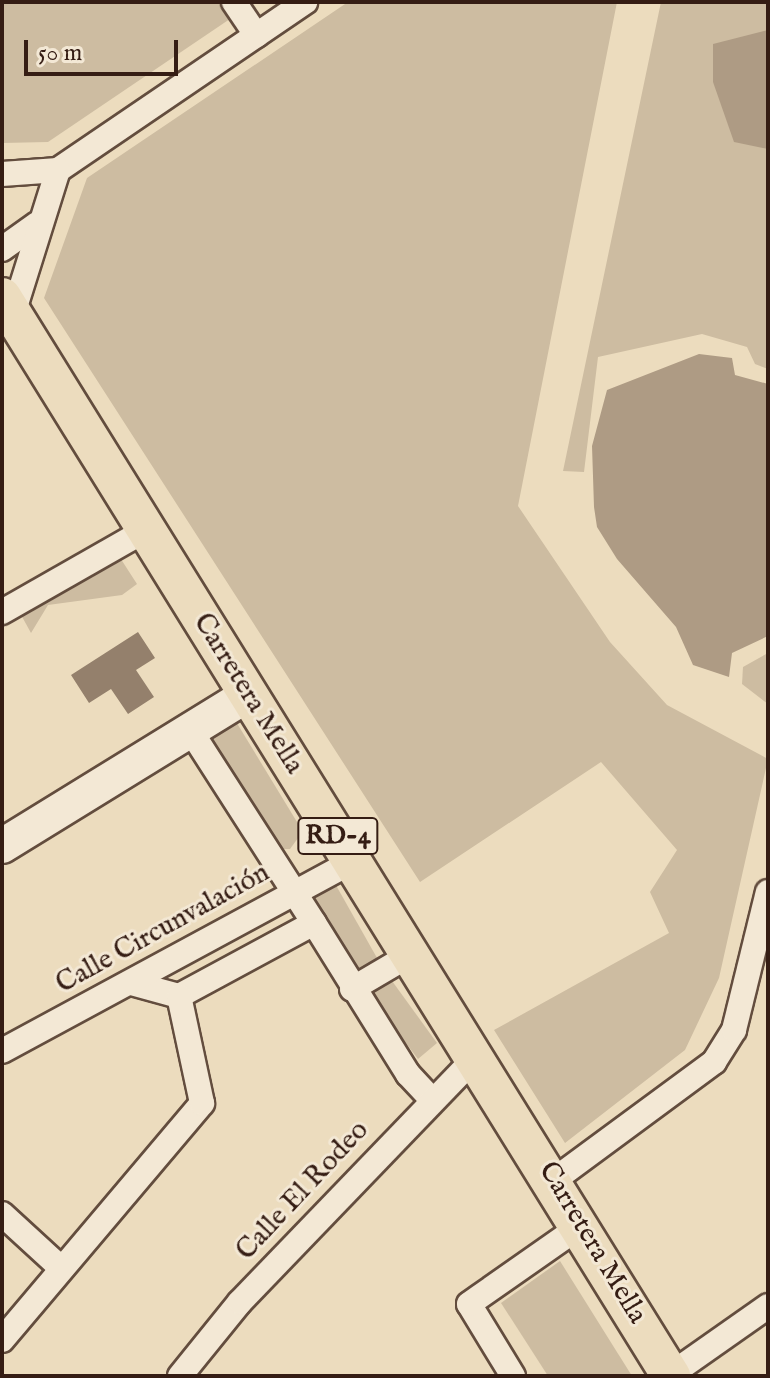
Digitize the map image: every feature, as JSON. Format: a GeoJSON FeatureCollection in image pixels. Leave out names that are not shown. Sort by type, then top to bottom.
{"type":"FeatureCollection","features":[{"type":"Feature","properties":{"kind":"main road","name":"Carretera Mella"},"geometry":{"type":"LineString","coordinates":[[6,313],[478,1055],[671,1376]]}},
{"type":"Feature","properties":{"kind":"street"},"geometry":{"type":"LineString","coordinates":[[234,2],[256,35]]}},
{"type":"Feature","properties":{"kind":"street"},"geometry":{"type":"LineString","coordinates":[[2,174],[58,170],[305,2]]}},
{"type":"Feature","properties":{"kind":"street"},"geometry":{"type":"LineString","coordinates":[[6,313],[58,170]]}},
{"type":"Feature","properties":{"kind":"street"},"geometry":{"type":"LineString","coordinates":[[2,249],[37,224]]}},
{"type":"Feature","properties":{"kind":"street"},"geometry":{"type":"LineString","coordinates":[[2,612],[146,530]]}},
{"type":"Feature","properties":{"kind":"street"},"geometry":{"type":"LineString","coordinates":[[2,846],[247,695]]}},
{"type":"Feature","properties":{"kind":"street"},"geometry":{"type":"LineString","coordinates":[[189,728],[295,891],[352,989],[431,1099]]}},
{"type":"Feature","properties":{"kind":"street","name":"Calle Circunvalación"},"geometry":{"type":"LineString","coordinates":[[2,1051],[354,861]]}},
{"type":"Feature","properties":{"kind":"street"},"geometry":{"type":"LineString","coordinates":[[554,1180],[714,1062],[734,1030],[768,892]]}},
{"type":"Feature","properties":{"kind":"street"},"geometry":{"type":"LineString","coordinates":[[131,983],[179,996],[314,923]]}},
{"type":"Feature","properties":{"kind":"street"},"geometry":{"type":"LineString","coordinates":[[352,989],[413,953]]}},
{"type":"Feature","properties":{"kind":"street"},"geometry":{"type":"LineString","coordinates":[[2,1340],[202,1103],[179,996]]}},
{"type":"Feature","properties":{"kind":"street","name":"Calle El Rodeo"},"geometry":{"type":"LineString","coordinates":[[180,1376],[240,1302],[431,1099],[478,1055]]}},
{"type":"Feature","properties":{"kind":"street"},"geometry":{"type":"LineString","coordinates":[[2,1214],[62,1269]]}},
{"type":"Feature","properties":{"kind":"street"},"geometry":{"type":"LineString","coordinates":[[513,1376],[469,1304],[582,1225]]}},
{"type":"Feature","properties":{"kind":"street"},"geometry":{"type":"LineString","coordinates":[[671,1376],[768,1306]]}},
{"type":"Feature","properties":{"kind":"shaded area"},"geometry":{"type":"Polygon","coordinates":[[[2,2],[255,2],[48,142],[2,143],[2,2]]]}},
{"type":"Feature","properties":{"kind":"shaded area"},"geometry":{"type":"Polygon","coordinates":[[[348,2],[617,2],[518,506],[610,642],[667,705],[768,759],[719,978],[685,1050],[565,1143],[494,1030],[669,933],[650,892],[677,850],[601,762],[420,882],[44,298],[87,178],[348,2]]]}},
{"type":"Feature","properties":{"kind":"shaded area"},"geometry":{"type":"Polygon","coordinates":[[[661,2],[768,2],[768,369],[755,364],[747,347],[702,334],[598,357],[584,472],[563,471],[661,2]]]}},
{"type":"Feature","properties":{"kind":"shaded area"},"geometry":{"type":"Polygon","coordinates":[[[768,30],[768,149],[734,142],[713,82],[713,44],[768,30]]]}},
{"type":"Feature","properties":{"kind":"shaded area"},"geometry":{"type":"Polygon","coordinates":[[[699,354],[732,358],[735,375],[768,384],[768,636],[732,653],[729,677],[693,665],[676,627],[617,559],[597,527],[594,507],[592,446],[607,390],[699,354]]]}},
{"type":"Feature","properties":{"kind":"shaded area"},"geometry":{"type":"Polygon","coordinates":[[[117,553],[137,584],[122,595],[48,605],[31,633],[20,613],[117,553]]]}},
{"type":"Feature","properties":{"kind":"shaded area"},"geometry":{"type":"Polygon","coordinates":[[[768,653],[768,704],[742,684],[743,667],[768,653]]]}},
{"type":"Feature","properties":{"kind":"shaded area"},"geometry":{"type":"Polygon","coordinates":[[[235,720],[297,822],[301,834],[290,849],[275,849],[204,740],[235,720]]]}},
{"type":"Feature","properties":{"kind":"shaded area"},"geometry":{"type":"Polygon","coordinates":[[[333,880],[381,965],[358,980],[306,894],[333,880]]]}},
{"type":"Feature","properties":{"kind":"shaded area"},"geometry":{"type":"Polygon","coordinates":[[[387,974],[437,1043],[418,1059],[365,989],[387,974]]]}},
{"type":"Feature","properties":{"kind":"shaded area"},"geometry":{"type":"Polygon","coordinates":[[[560,1261],[632,1376],[548,1376],[501,1303],[560,1261]]]}},
{"type":"Feature","properties":{"kind":"building"},"geometry":{"type":"Polygon","coordinates":[[[138,632],[155,658],[136,670],[154,697],[128,714],[111,689],[89,703],[71,675],[138,632]]]}}]}
